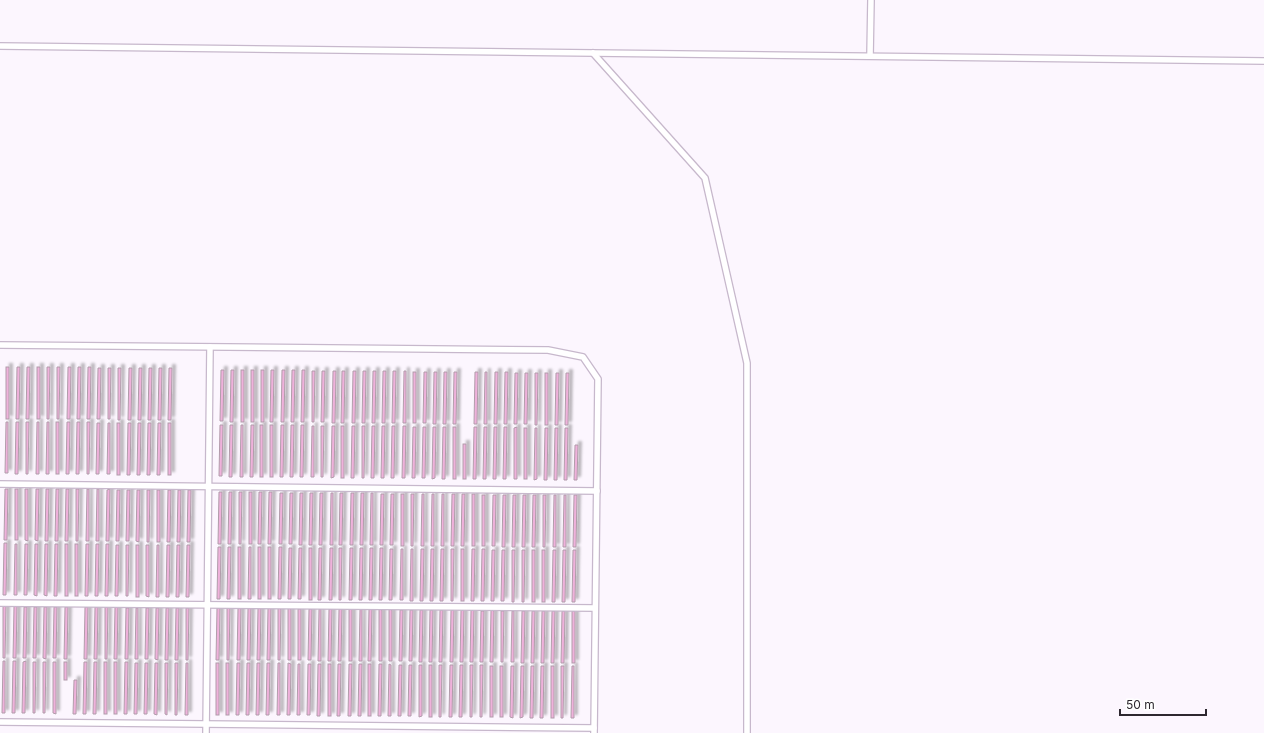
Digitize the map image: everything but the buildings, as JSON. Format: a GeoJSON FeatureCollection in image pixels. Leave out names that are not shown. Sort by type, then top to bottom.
{"type":"FeatureCollection","features":[{"type":"Feature","properties":{"kind":"lane"},"geometry":{"type":"LineString","coordinates":[[870,56],[871,0]]}},
{"type":"Feature","properties":{"kind":"lane"},"geometry":{"type":"LineString","coordinates":[[0,46],[1264,61]]}},
{"type":"Feature","properties":{"kind":"lane"},"geometry":{"type":"LineString","coordinates":[[593,53],[705,178],[707,186],[747,363],[747,733]]}},
{"type":"Feature","properties":{"kind":"lane"},"geometry":{"type":"LineString","coordinates":[[0,345],[548,350],[583,357],[598,379],[594,731],[0,722]]}},
{"type":"Feature","properties":{"kind":"lane"},"geometry":{"type":"LineString","coordinates":[[206,733],[210,347]]}},
{"type":"Feature","properties":{"kind":"lane"},"geometry":{"type":"LineString","coordinates":[[0,484],[596,490]]}},
{"type":"Feature","properties":{"kind":"lane"},"geometry":{"type":"LineString","coordinates":[[0,603],[595,608]]}}]}
